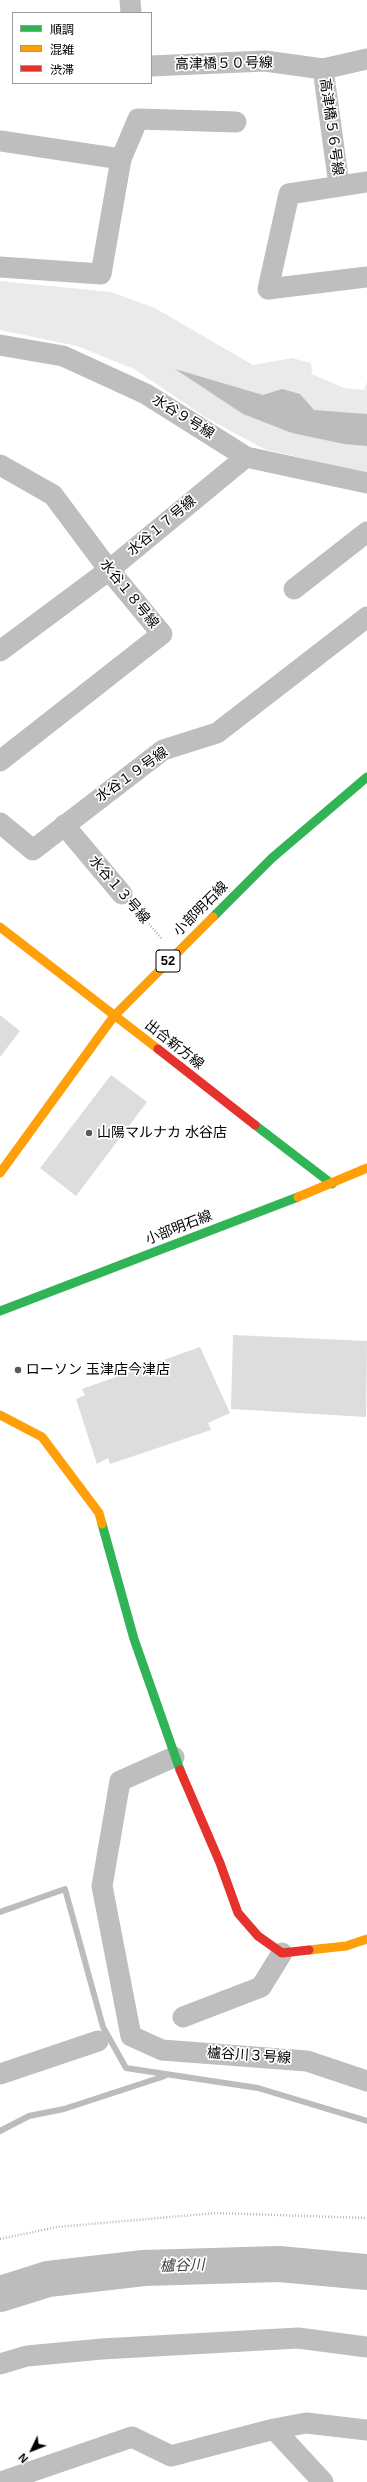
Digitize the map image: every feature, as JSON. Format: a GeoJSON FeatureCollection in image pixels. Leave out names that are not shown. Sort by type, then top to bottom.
{"type":"FeatureCollection","features":[{"type":"Feature","properties":{"kind":"street"},"geometry":{"type":"LineString","coordinates":[[130,0],[131,12]]}},
{"type":"Feature","properties":{"kind":"street","name":"高津橋５０号線"},"geometry":{"type":"LineString","coordinates":[[152,66],[265,61],[323,69],[367,59]]}},
{"type":"Feature","properties":{"kind":"street","name":"高津橋５６号線"},"geometry":{"type":"LineString","coordinates":[[323,69],[339,186]]}},
{"type":"Feature","properties":{"kind":"street"},"geometry":{"type":"LineString","coordinates":[[0,266],[101,274],[122,158],[138,119],[236,122]]}},
{"type":"Feature","properties":{"kind":"street"},"geometry":{"type":"LineString","coordinates":[[0,141],[122,158]]}},
{"type":"Feature","properties":{"kind":"street","name":"高津橋５６号線"},"geometry":{"type":"LineString","coordinates":[[367,182],[289,194],[268,289],[367,277]]}},
{"type":"Feature","properties":{"kind":"street","name":"水谷９号線"},"geometry":{"type":"LineString","coordinates":[[0,345],[63,356],[146,394],[246,456],[367,483]]}},
{"type":"Feature","properties":{"kind":"street","name":"水谷１７号線"},"geometry":{"type":"LineString","coordinates":[[0,651],[109,570],[246,456]]}},
{"type":"Feature","properties":{"kind":"street","name":"水谷１８号線"},"geometry":{"type":"LineString","coordinates":[[0,465],[53,495],[109,570],[162,634],[0,761]]}},
{"type":"Feature","properties":{"kind":"street"},"geometry":{"type":"LineString","coordinates":[[294,589],[367,532]]}},
{"type":"Feature","properties":{"kind":"street","name":"水谷１９号線"},"geometry":{"type":"LineString","coordinates":[[0,823],[33,850],[162,750],[217,734],[367,617]]}},
{"type":"Feature","properties":{"kind":"street","name":"小部明石線"},"geometry":{"type":"LineString","coordinates":[[0,1174],[114,1016],[272,858],[367,777]]}},
{"type":"Feature","properties":{"kind":"street","name":"水谷１３号線"},"geometry":{"type":"LineString","coordinates":[[64,825],[122,894]]}},
{"type":"Feature","properties":{"kind":"street","name":"出合新方線"},"geometry":{"type":"LineString","coordinates":[[0,927],[332,1184]]}},
{"type":"Feature","properties":{"kind":"street","name":"小部明石線"},"geometry":{"type":"LineString","coordinates":[[0,1311],[332,1184],[367,1168]]}},
{"type":"Feature","properties":{"kind":"street"},"geometry":{"type":"LineString","coordinates":[[0,1414],[42,1437],[99,1512],[134,1639],[174,1757],[220,1863],[238,1913],[258,1936],[282,1953],[346,1946],[367,1939]]}},
{"type":"Feature","properties":{"kind":"street","name":"櫨谷川３号線"},"geometry":{"type":"LineString","coordinates":[[174,1757],[120,1781],[102,1886],[131,2036],[162,2050],[307,2061],[367,2081]]}},
{"type":"Feature","properties":{"kind":"street"},"geometry":{"type":"LineString","coordinates":[[183,2017],[261,1987],[282,1953]]}},
{"type":"Feature","properties":{"kind":"street"},"geometry":{"type":"LineString","coordinates":[[0,2074],[98,2041]]}},
{"type":"Feature","properties":{"kind":"street"},"geometry":{"type":"LineString","coordinates":[[0,2364],[26,2356],[87,2350],[298,2338],[367,2347]]}},
{"type":"Feature","properties":{"kind":"street"},"geometry":{"type":"LineString","coordinates":[[1,2482],[132,2437],[171,2456],[274,2429],[306,2423],[367,2430]]}},
{"type":"Feature","properties":{"kind":"street"},"geometry":{"type":"LineString","coordinates":[[274,2429],[323,2482]]}},
{"type":"Feature","properties":{"kind":"path","name":"水谷１３号線"},"geometry":{"type":"LineString","coordinates":[[122,894],[175,955]]}},
{"type":"Feature","properties":{"kind":"path"},"geometry":{"type":"LineString","coordinates":[[0,2239],[57,2227],[216,2213],[367,2218]]}},
{"type":"Feature","properties":{"kind":"shaded area"},"geometry":{"type":"Polygon","coordinates":[[[0,281],[111,292],[155,308],[253,365],[292,358],[311,363],[312,374],[344,388],[364,390],[367,382],[367,473],[264,449],[205,417],[134,369],[77,346],[0,330],[0,281]]]}},
{"type":"Feature","properties":{"kind":"shaded area"},"geometry":{"type":"Polygon","coordinates":[[[175,369],[263,395],[282,389],[300,394],[314,410],[367,414],[367,446],[344,444],[292,433],[243,414],[175,369]]]}},
{"type":"Feature","properties":{"kind":"building"},"geometry":{"type":"Polygon","coordinates":[[[0,1015],[20,1031],[0,1057],[0,1015]]]}},
{"type":"Feature","properties":{"kind":"building"},"geometry":{"type":"Polygon","coordinates":[[[111,1075],[147,1102],[76,1196],[40,1168],[111,1075]]]}},
{"type":"Feature","properties":{"kind":"building"},"geometry":{"type":"Polygon","coordinates":[[[233,1335],[367,1341],[366,1417],[231,1409],[233,1335]]]}},
{"type":"Feature","properties":{"kind":"building"},"geometry":{"type":"Polygon","coordinates":[[[200,1347],[230,1413],[208,1423],[211,1430],[110,1464],[108,1458],[97,1464],[76,1399],[85,1395],[82,1389],[200,1347]]]}},
{"type":"Feature","properties":{"kind":"waterway"},"geometry":{"type":"LineString","coordinates":[[0,1912],[65,1889],[103,2027],[126,2068],[258,2088],[367,2121]]}},
{"type":"Feature","properties":{"kind":"waterway"},"geometry":{"type":"LineString","coordinates":[[0,2131],[29,2116],[64,2109],[165,2076]]}},
{"type":"Feature","properties":{"kind":"waterway","name":"櫨谷川"},"geometry":{"type":"LineString","coordinates":[[0,2294],[48,2279],[144,2268],[279,2264],[367,2272]]}},
{"type":"Feature","properties":{"kind":"traffic: fast"},"geometry":{"type":"LineString","coordinates":[[213,917],[272,858],[367,777]]}},
{"type":"Feature","properties":{"kind":"traffic: fast"},"geometry":{"type":"LineString","coordinates":[[255,1125],[332,1184]]}},
{"type":"Feature","properties":{"kind":"traffic: fast"},"geometry":{"type":"LineString","coordinates":[[0,1311],[298,1197]]}},
{"type":"Feature","properties":{"kind":"traffic: fast"},"geometry":{"type":"LineString","coordinates":[[102,1524],[134,1639],[180,1770]]}},
{"type":"Feature","properties":{"kind":"traffic: slow"},"geometry":{"type":"LineString","coordinates":[[0,1173],[114,1016],[213,917]]}},
{"type":"Feature","properties":{"kind":"traffic: slow"},"geometry":{"type":"LineString","coordinates":[[0,927],[158,1049]]}},
{"type":"Feature","properties":{"kind":"traffic: slow"},"geometry":{"type":"LineString","coordinates":[[298,1197],[367,1168]]}},
{"type":"Feature","properties":{"kind":"traffic: slow"},"geometry":{"type":"LineString","coordinates":[[0,1415],[42,1437],[99,1513],[102,1524]]}},
{"type":"Feature","properties":{"kind":"traffic: slow"},"geometry":{"type":"LineString","coordinates":[[309,1950],[346,1946],[367,1939]]}},
{"type":"Feature","properties":{"kind":"traffic: jam"},"geometry":{"type":"LineString","coordinates":[[158,1049],[255,1125]]}},
{"type":"Feature","properties":{"kind":"traffic: jam"},"geometry":{"type":"LineString","coordinates":[[180,1770],[220,1863],[238,1913],[258,1936],[282,1953],[309,1950]]}},
{"type":"Feature","properties":{"kind":"place","name":"山陽マルナカ 水谷店"},"geometry":{"type":"Point","coordinates":[89,1133]}},
{"type":"Feature","properties":{"kind":"place","name":"ローソン 玉津店今津店"},"geometry":{"type":"Point","coordinates":[18,1370]}}]}
